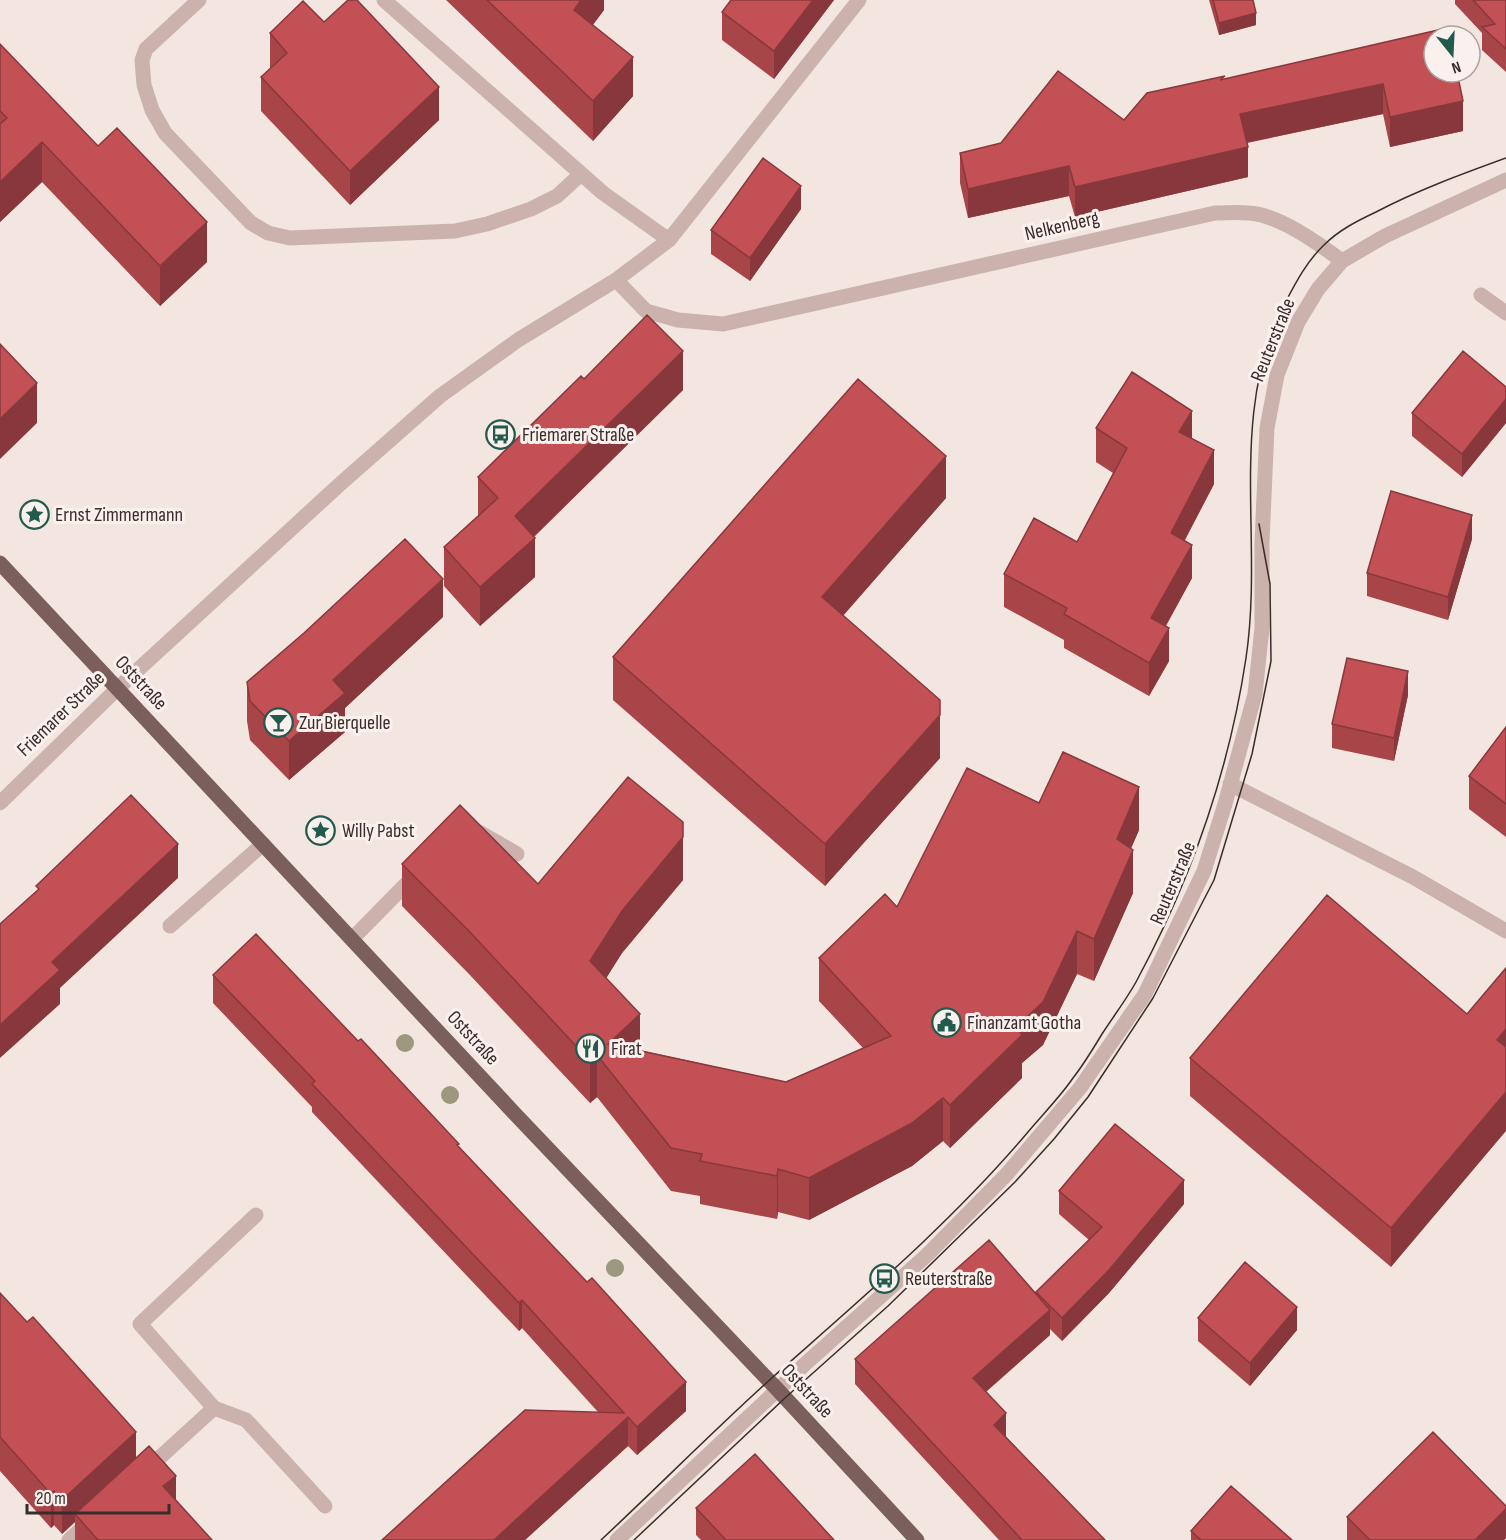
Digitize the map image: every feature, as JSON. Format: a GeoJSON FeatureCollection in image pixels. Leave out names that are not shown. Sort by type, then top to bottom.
{"type":"FeatureCollection","features":[{"type":"Feature","properties":{"kind":"main road","name":"Oststraße"},"geometry":{"type":"LineString","coordinates":[[0,563],[508,1107],[777,1389],[917,1540]]}},
{"type":"Feature","properties":{"kind":"street"},"geometry":{"type":"LineString","coordinates":[[199,0],[146,49],[142,60],[146,93],[165,134],[251,223],[268,233],[290,238],[455,231],[487,224],[531,209],[557,196],[581,174]]}},
{"type":"Feature","properties":{"kind":"street"},"geometry":{"type":"LineString","coordinates":[[384,0],[612,201],[669,240]]}},
{"type":"Feature","properties":{"kind":"street","name":"Friemarer Straße"},"geometry":{"type":"LineString","coordinates":[[0,802],[117,689],[339,485],[440,396],[519,340],[616,280],[669,240],[859,0]]}},
{"type":"Feature","properties":{"kind":"street"},"geometry":{"type":"LineString","coordinates":[[1341,261],[1385,236],[1506,180]]}},
{"type":"Feature","properties":{"kind":"street","name":"Nelkenberg"},"geometry":{"type":"LineString","coordinates":[[616,280],[646,311],[678,320],[723,324],[1215,213],[1251,213],[1281,223],[1304,235],[1341,261]]}},
{"type":"Feature","properties":{"kind":"street","name":"Reuterstraße"},"geometry":{"type":"LineString","coordinates":[[617,1540],[777,1389],[927,1255],[1006,1175],[1080,1088],[1145,994],[1204,871],[1255,694],[1262,628],[1262,542],[1267,428],[1275,386],[1298,322],[1318,289],[1341,261]]}},
{"type":"Feature","properties":{"kind":"street"},"geometry":{"type":"LineString","coordinates":[[1481,295],[1506,313]]}},
{"type":"Feature","properties":{"kind":"street"},"geometry":{"type":"LineString","coordinates":[[1230,784],[1413,877],[1506,931]]}},
{"type":"Feature","properties":{"kind":"street"},"geometry":{"type":"LineString","coordinates":[[466,825],[517,854]]}},
{"type":"Feature","properties":{"kind":"street"},"geometry":{"type":"LineString","coordinates":[[170,926],[263,844]]}},
{"type":"Feature","properties":{"kind":"street"},"geometry":{"type":"LineString","coordinates":[[352,939],[426,864]]}},
{"type":"Feature","properties":{"kind":"street"},"geometry":{"type":"LineString","coordinates":[[256,1215],[140,1324],[214,1408],[246,1420],[326,1506]]}},
{"type":"Feature","properties":{"kind":"street"},"geometry":{"type":"LineString","coordinates":[[138,1478],[214,1408]]}},
{"type":"Feature","properties":{"kind":"street"},"geometry":{"type":"LineString","coordinates":[[69,1540],[104,1509]]}},
{"type":"Feature","properties":{"kind":"building"},"geometry":{"type":"Polygon","coordinates":[[[348,0],[357,0],[439,87],[350,171],[261,77],[287,53],[270,33],[303,1],[324,22],[348,0]]]}},
{"type":"Feature","properties":{"kind":"building"},"geometry":{"type":"Polygon","coordinates":[[[487,0],[581,0],[574,10],[633,57],[593,101],[487,0]]]}},
{"type":"Feature","properties":{"kind":"building"},"geometry":{"type":"Polygon","coordinates":[[[731,0],[813,0],[774,51],[722,12],[731,0]]]}},
{"type":"Feature","properties":{"kind":"building"},"geometry":{"type":"Polygon","coordinates":[[[1213,0],[1253,0],[1256,13],[1219,23],[1213,0]]]}},
{"type":"Feature","properties":{"kind":"building"},"geometry":{"type":"Polygon","coordinates":[[[1473,0],[1506,0],[1506,49],[1482,27],[1495,24],[1473,0]]]}},
{"type":"Feature","properties":{"kind":"building"},"geometry":{"type":"Polygon","coordinates":[[[1422,34],[1422,84],[1459,84],[1463,101],[1390,117],[1383,84],[1240,114],[1248,147],[1075,187],[1069,166],[968,189],[960,153],[1001,143],[1058,71],[1124,120],[1147,93],[1225,76],[1220,80],[1422,34]]]}},
{"type":"Feature","properties":{"kind":"building"},"geometry":{"type":"Polygon","coordinates":[[[0,44],[98,146],[117,128],[207,222],[160,266],[42,142],[0,182],[0,124],[7,118],[0,111],[0,44]]]}},
{"type":"Feature","properties":{"kind":"building"},"geometry":{"type":"Polygon","coordinates":[[[763,158],[801,186],[750,258],[711,230],[763,158]]]}},
{"type":"Feature","properties":{"kind":"building"},"geometry":{"type":"Polygon","coordinates":[[[647,315],[683,351],[515,516],[535,538],[480,587],[444,547],[498,498],[478,477],[581,376],[584,379],[647,315]]]}},
{"type":"Feature","properties":{"kind":"building"},"geometry":{"type":"Polygon","coordinates":[[[0,344],[37,383],[0,419],[0,344]]]}},
{"type":"Feature","properties":{"kind":"building"},"geometry":{"type":"Polygon","coordinates":[[[1463,351],[1506,387],[1506,399],[1462,454],[1412,413],[1463,351]]]}},
{"type":"Feature","properties":{"kind":"building"},"geometry":{"type":"Polygon","coordinates":[[[1132,372],[1192,411],[1179,432],[1214,450],[1171,533],[1192,545],[1151,618],[1169,628],[1149,663],[1064,614],[1067,608],[1004,574],[1034,518],[1077,542],[1127,448],[1096,428],[1132,372]]]}},
{"type":"Feature","properties":{"kind":"building"},"geometry":{"type":"Polygon","coordinates":[[[858,379],[946,456],[822,597],[940,700],[940,715],[825,844],[613,657],[858,379]]]}},
{"type":"Feature","properties":{"kind":"building"},"geometry":{"type":"Polygon","coordinates":[[[1391,491],[1472,515],[1448,597],[1367,573],[1391,491]]]}},
{"type":"Feature","properties":{"kind":"building"},"geometry":{"type":"Polygon","coordinates":[[[405,539],[443,579],[333,680],[345,693],[289,741],[250,701],[247,682],[304,633],[405,539]]]}},
{"type":"Feature","properties":{"kind":"building"},"geometry":{"type":"Polygon","coordinates":[[[1347,658],[1408,671],[1394,738],[1332,724],[1347,658]]]}},
{"type":"Feature","properties":{"kind":"building"},"geometry":{"type":"Polygon","coordinates":[[[1506,727],[1506,804],[1469,776],[1506,727]]]}},
{"type":"Feature","properties":{"kind":"building"},"geometry":{"type":"Polygon","coordinates":[[[1063,752],[1139,787],[1117,839],[1133,850],[1094,939],[1077,931],[1043,1002],[1016,1027],[1022,1035],[950,1105],[943,1098],[912,1123],[809,1178],[778,1169],[777,1176],[700,1161],[702,1154],[671,1148],[597,1055],[590,1061],[468,930],[402,864],[460,805],[538,884],[628,777],[683,822],[683,837],[622,911],[590,961],[640,1014],[608,1044],[786,1082],[891,1036],[819,958],[885,894],[897,907],[967,768],[1039,803],[1063,752]]]}},
{"type":"Feature","properties":{"kind":"building"},"geometry":{"type":"Polygon","coordinates":[[[131,795],[178,844],[52,962],[60,970],[0,1025],[0,924],[39,889],[36,886],[131,795]]]}},
{"type":"Feature","properties":{"kind":"building"},"geometry":{"type":"Polygon","coordinates":[[[1327,895],[1467,1014],[1506,968],[1506,1029],[1497,1040],[1506,1047],[1506,1092],[1391,1228],[1190,1058],[1327,895]]]}},
{"type":"Feature","properties":{"kind":"building"},"geometry":{"type":"Polygon","coordinates":[[[256,934],[358,1041],[361,1039],[459,1144],[457,1145],[587,1282],[592,1278],[686,1382],[637,1427],[628,1417],[494,1540],[382,1540],[525,1410],[624,1413],[522,1300],[519,1303],[312,1084],[315,1081],[213,975],[256,934]]]}},
{"type":"Feature","properties":{"kind":"building"},"geometry":{"type":"Polygon","coordinates":[[[1115,1124],[1184,1180],[1109,1270],[1062,1318],[1036,1292],[1102,1227],[1059,1191],[1115,1124]]]}},
{"type":"Feature","properties":{"kind":"building"},"geometry":{"type":"Polygon","coordinates":[[[989,1240],[1050,1310],[973,1378],[1006,1413],[994,1425],[1105,1540],[1022,1540],[855,1359],[989,1240]]]}},
{"type":"Feature","properties":{"kind":"building"},"geometry":{"type":"Polygon","coordinates":[[[1245,1262],[1297,1307],[1250,1363],[1198,1318],[1245,1262]]]}},
{"type":"Feature","properties":{"kind":"building"},"geometry":{"type":"Polygon","coordinates":[[[0,1293],[27,1322],[33,1317],[136,1432],[62,1500],[54,1491],[51,1494],[0,1437],[0,1293]]]}},
{"type":"Feature","properties":{"kind":"building"},"geometry":{"type":"Polygon","coordinates":[[[1433,1432],[1506,1506],[1506,1509],[1475,1540],[1370,1540],[1347,1517],[1433,1432]]]}},
{"type":"Feature","properties":{"kind":"building"},"geometry":{"type":"Polygon","coordinates":[[[149,1446],[176,1476],[163,1486],[212,1540],[98,1540],[75,1514],[149,1446]]]}},
{"type":"Feature","properties":{"kind":"building"},"geometry":{"type":"Polygon","coordinates":[[[755,1454],[834,1540],[726,1540],[696,1508],[755,1454]]]}},
{"type":"Feature","properties":{"kind":"building"},"geometry":{"type":"Polygon","coordinates":[[[1231,1486],[1292,1540],[1201,1540],[1191,1531],[1231,1486]]]}},
{"type":"Feature","properties":{"kind":"tram line"},"geometry":{"type":"LineString","coordinates":[[601,1540],[752,1396],[873,1288],[969,1197],[1063,1092],[1124,1002],[1156,944],[1190,865],[1218,784],[1239,700],[1250,613],[1252,568],[1250,478],[1257,389],[1267,345],[1285,303],[1312,258],[1342,230],[1408,197],[1506,158]]}},
{"type":"Feature","properties":{"kind":"tram line"},"geometry":{"type":"LineString","coordinates":[[634,1540],[785,1398],[888,1306],[1015,1182],[1088,1097],[1153,998],[1214,880],[1252,754],[1271,661],[1270,584],[1259,524]]}},
{"type":"Feature","properties":{"kind":"place","name":"Friemarer Straße"},"geometry":{"type":"Point","coordinates":[501,435]}},
{"type":"Feature","properties":{"kind":"place","name":"Ernst Zimmermann"},"geometry":{"type":"Point","coordinates":[34,515]}},
{"type":"Feature","properties":{"kind":"place","name":"Zur Bierquelle"},"geometry":{"type":"Point","coordinates":[278,723]}},
{"type":"Feature","properties":{"kind":"place","name":"Willy Pabst"},"geometry":{"type":"Point","coordinates":[321,831]}},
{"type":"Feature","properties":{"kind":"place","name":"Finanzamt Gotha"},"geometry":{"type":"Point","coordinates":[946,1023]}},
{"type":"Feature","properties":{"kind":"place","name":"Firat"},"geometry":{"type":"Point","coordinates":[590,1049]}},
{"type":"Feature","properties":{"kind":"place","name":"Reuterstraße"},"geometry":{"type":"Point","coordinates":[884,1279]}}]}
